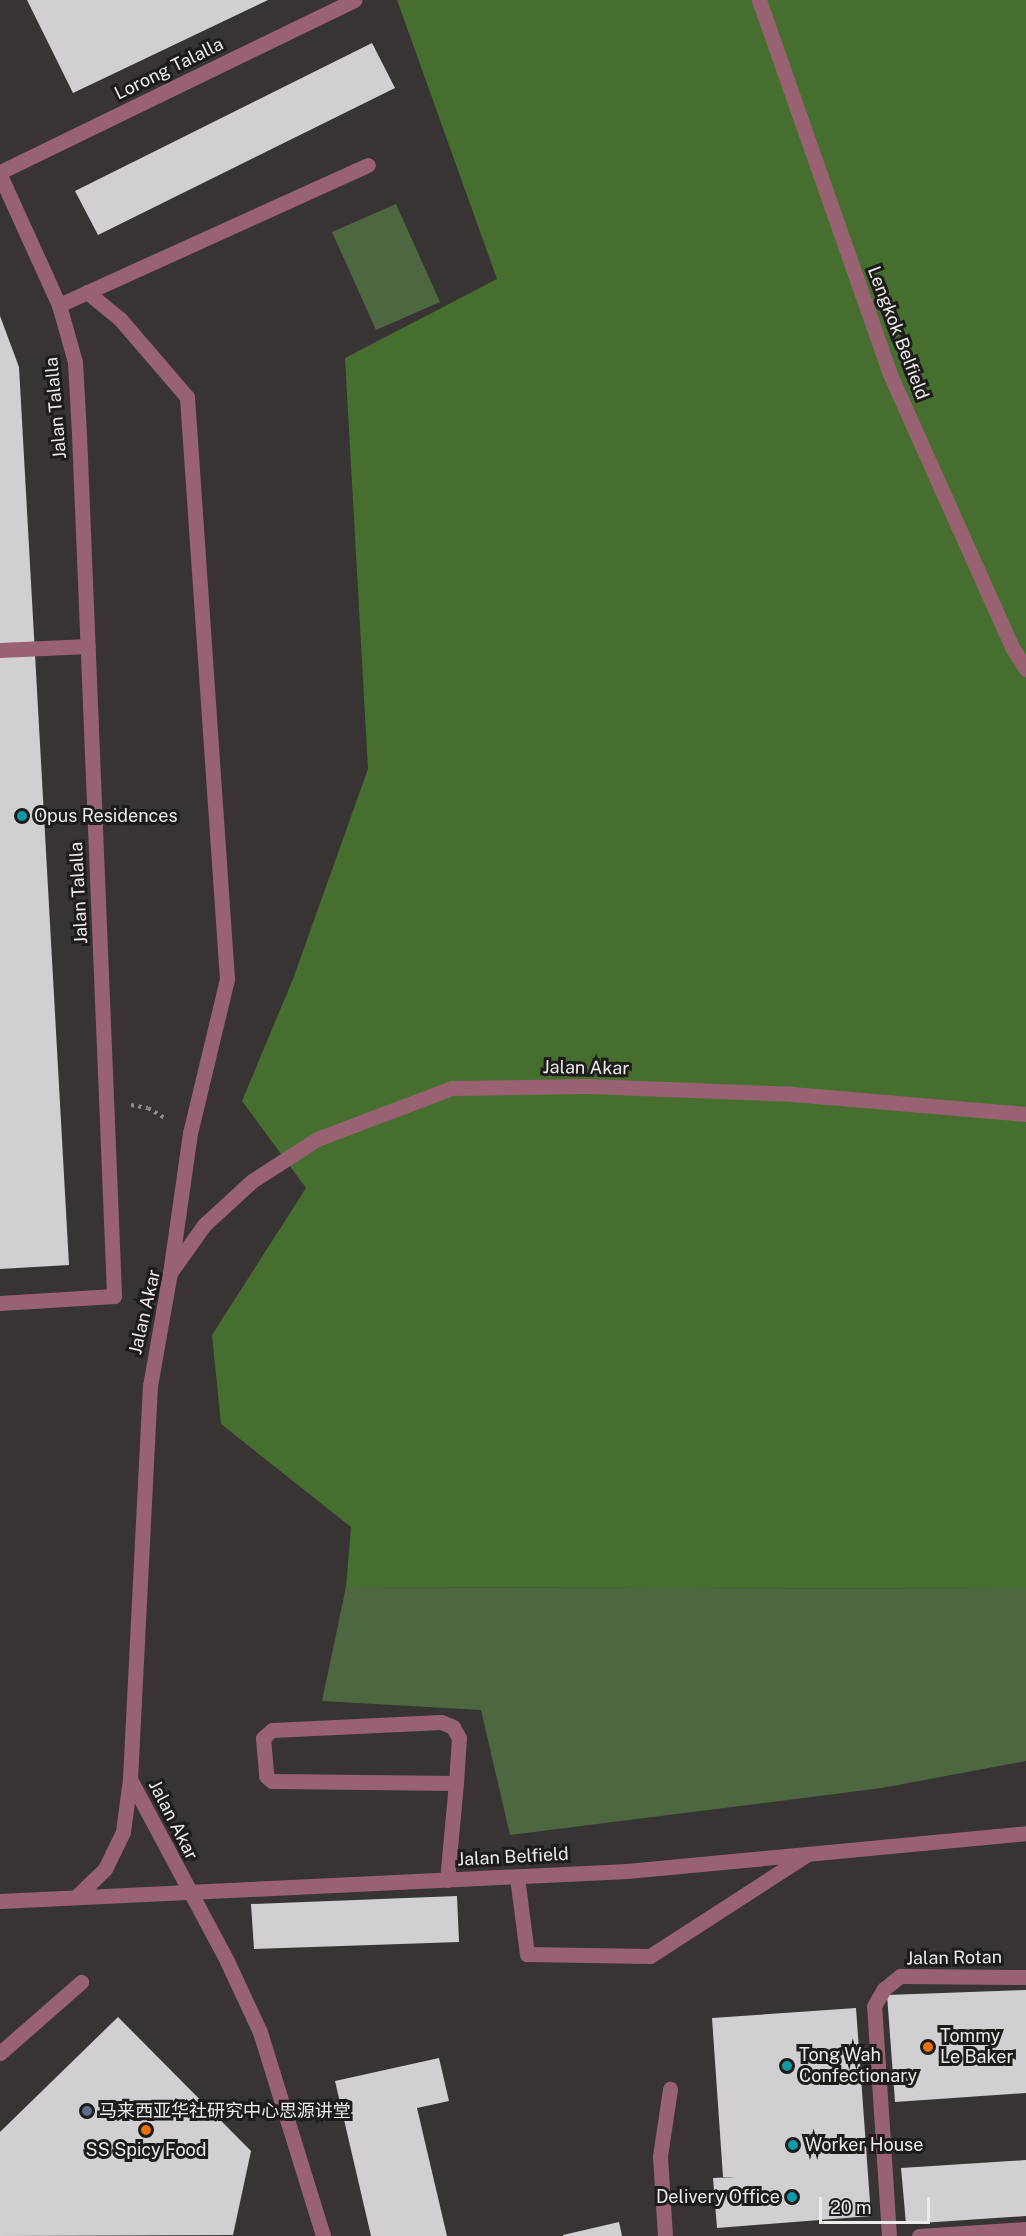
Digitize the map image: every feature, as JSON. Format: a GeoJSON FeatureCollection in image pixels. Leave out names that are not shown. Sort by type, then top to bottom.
{"type":"FeatureCollection","features":[{"type":"Feature","properties":{"kind":"street","name":"Lorong Talalla"},"geometry":{"type":"LineString","coordinates":[[0,173],[354,0]]}},
{"type":"Feature","properties":{"kind":"street","name":"Lengkok Belfield"},"geometry":{"type":"LineString","coordinates":[[759,0],[889,372],[1012,647],[1026,669]]}},
{"type":"Feature","properties":{"kind":"street"},"geometry":{"type":"LineString","coordinates":[[59,305],[368,165]]}},
{"type":"Feature","properties":{"kind":"street","name":"Jalan Talalla"},"geometry":{"type":"LineString","coordinates":[[0,173],[59,305],[75,362],[108,1101],[114,1296],[0,1303]]}},
{"type":"Feature","properties":{"kind":"street"},"geometry":{"type":"LineString","coordinates":[[87,292],[120,319],[187,397],[227,979],[190,1132],[170,1273]]}},
{"type":"Feature","properties":{"kind":"street"},"geometry":{"type":"LineString","coordinates":[[0,650],[88,646]]}},
{"type":"Feature","properties":{"kind":"street","name":"Jalan Akar"},"geometry":{"type":"LineString","coordinates":[[323,2236],[260,2032],[130,1779],[150,1386],[170,1273],[204,1225],[252,1181],[317,1139],[452,1088],[588,1086],[780,1094],[1026,1114]]}},
{"type":"Feature","properties":{"kind":"street"},"geometry":{"type":"LineString","coordinates":[[447,1880],[456,1783],[459,1737],[453,1728],[441,1722],[272,1730],[263,1738],[266,1776],[272,1780],[456,1783]]}},
{"type":"Feature","properties":{"kind":"street"},"geometry":{"type":"LineString","coordinates":[[76,1897],[105,1869],[123,1832],[130,1779]]}},
{"type":"Feature","properties":{"kind":"street","name":"Jalan Belfield"},"geometry":{"type":"LineString","coordinates":[[0,1901],[517,1876],[806,1855],[1026,1833]]}},
{"type":"Feature","properties":{"kind":"street"},"geometry":{"type":"LineString","coordinates":[[517,1876],[527,1954],[650,1956],[806,1855]]}},
{"type":"Feature","properties":{"kind":"street","name":"Jalan Rotan"},"geometry":{"type":"LineString","coordinates":[[889,2236],[874,2006],[884,1989],[900,1976],[1026,1977]]}},
{"type":"Feature","properties":{"kind":"street"},"geometry":{"type":"LineString","coordinates":[[0,2053],[81,1982]]}},
{"type":"Feature","properties":{"kind":"street"},"geometry":{"type":"LineString","coordinates":[[666,2236],[660,2156],[670,2089]]}},
{"type":"Feature","properties":{"kind":"street"},"geometry":{"type":"LineString","coordinates":[[919,2236],[1026,2229]]}},
{"type":"Feature","properties":{"kind":"path"},"geometry":{"type":"LineString","coordinates":[[108,1101],[148,1108],[190,1132]]}},
{"type":"Feature","properties":{"kind":"green space"},"geometry":{"type":"Polygon","coordinates":[[[397,0],[1026,0],[1026,1589],[346,1587],[351,1527],[221,1424],[212,1335],[306,1188],[242,1101],[293,979],[368,769],[345,358],[497,279],[397,0]]]}},
{"type":"Feature","properties":{"kind":"green space"},"geometry":{"type":"Polygon","coordinates":[[[396,204],[440,302],[376,330],[332,232],[396,204]]]}},
{"type":"Feature","properties":{"kind":"green space"},"geometry":{"type":"Polygon","coordinates":[[[346,1587],[1026,1589],[1026,1761],[882,1788],[510,1835],[481,1710],[322,1701],[346,1587]]]}},
{"type":"Feature","properties":{"kind":"building"},"geometry":{"type":"Polygon","coordinates":[[[27,0],[268,0],[73,93],[27,0]]]}},
{"type":"Feature","properties":{"kind":"building"},"geometry":{"type":"Polygon","coordinates":[[[372,43],[395,88],[98,235],[75,191],[372,43]]]}},
{"type":"Feature","properties":{"kind":"building","name":"Opus Residences"},"geometry":{"type":"Polygon","coordinates":[[[0,316],[19,367],[69,1265],[0,1269],[0,316]]]}},
{"type":"Feature","properties":{"kind":"building"},"geometry":{"type":"Polygon","coordinates":[[[457,1896],[459,1942],[254,1949],[251,1904],[457,1896]]]}},
{"type":"Feature","properties":{"kind":"building"},"geometry":{"type":"Polygon","coordinates":[[[1026,1990],[1026,2093],[895,2102],[887,1995],[1026,1990]]]}},
{"type":"Feature","properties":{"kind":"building"},"geometry":{"type":"Polygon","coordinates":[[[856,2008],[871,2216],[717,2228],[713,2178],[736,2177],[723,2177],[712,2018],[856,2008]]]}},
{"type":"Feature","properties":{"kind":"building"},"geometry":{"type":"Polygon","coordinates":[[[118,2017],[251,2151],[233,2235],[0,2236],[0,2132],[118,2017]]]}},
{"type":"Feature","properties":{"kind":"building"},"geometry":{"type":"Polygon","coordinates":[[[439,2058],[449,2101],[417,2108],[447,2236],[371,2236],[335,2081],[439,2058]]]}},
{"type":"Feature","properties":{"kind":"building"},"geometry":{"type":"Polygon","coordinates":[[[1026,2160],[1026,2216],[906,2224],[901,2168],[1026,2160]]]}},
{"type":"Feature","properties":{"kind":"building"},"geometry":{"type":"Polygon","coordinates":[[[619,2222],[622,2236],[563,2236],[563,2235],[619,2222]]]}},
{"type":"Feature","properties":{"kind":"place","name":"Opus Residences"},"geometry":{"type":"Point","coordinates":[22,816]}},
{"type":"Feature","properties":{"kind":"place","name":"Tommy Le Baker"},"geometry":{"type":"Point","coordinates":[928,2047]}},
{"type":"Feature","properties":{"kind":"place","name":"Tong Wah Confectionary"},"geometry":{"type":"Point","coordinates":[787,2066]}},
{"type":"Feature","properties":{"kind":"place","name":"马来西亚华社研究中心思源讲堂"},"geometry":{"type":"Point","coordinates":[87,2111]}},
{"type":"Feature","properties":{"kind":"place","name":"SS Spicy Food"},"geometry":{"type":"Point","coordinates":[146,2130]}},
{"type":"Feature","properties":{"kind":"place","name":"Worker House"},"geometry":{"type":"Point","coordinates":[793,2145]}},
{"type":"Feature","properties":{"kind":"place","name":"Delivery Office"},"geometry":{"type":"Point","coordinates":[792,2197]}}]}
